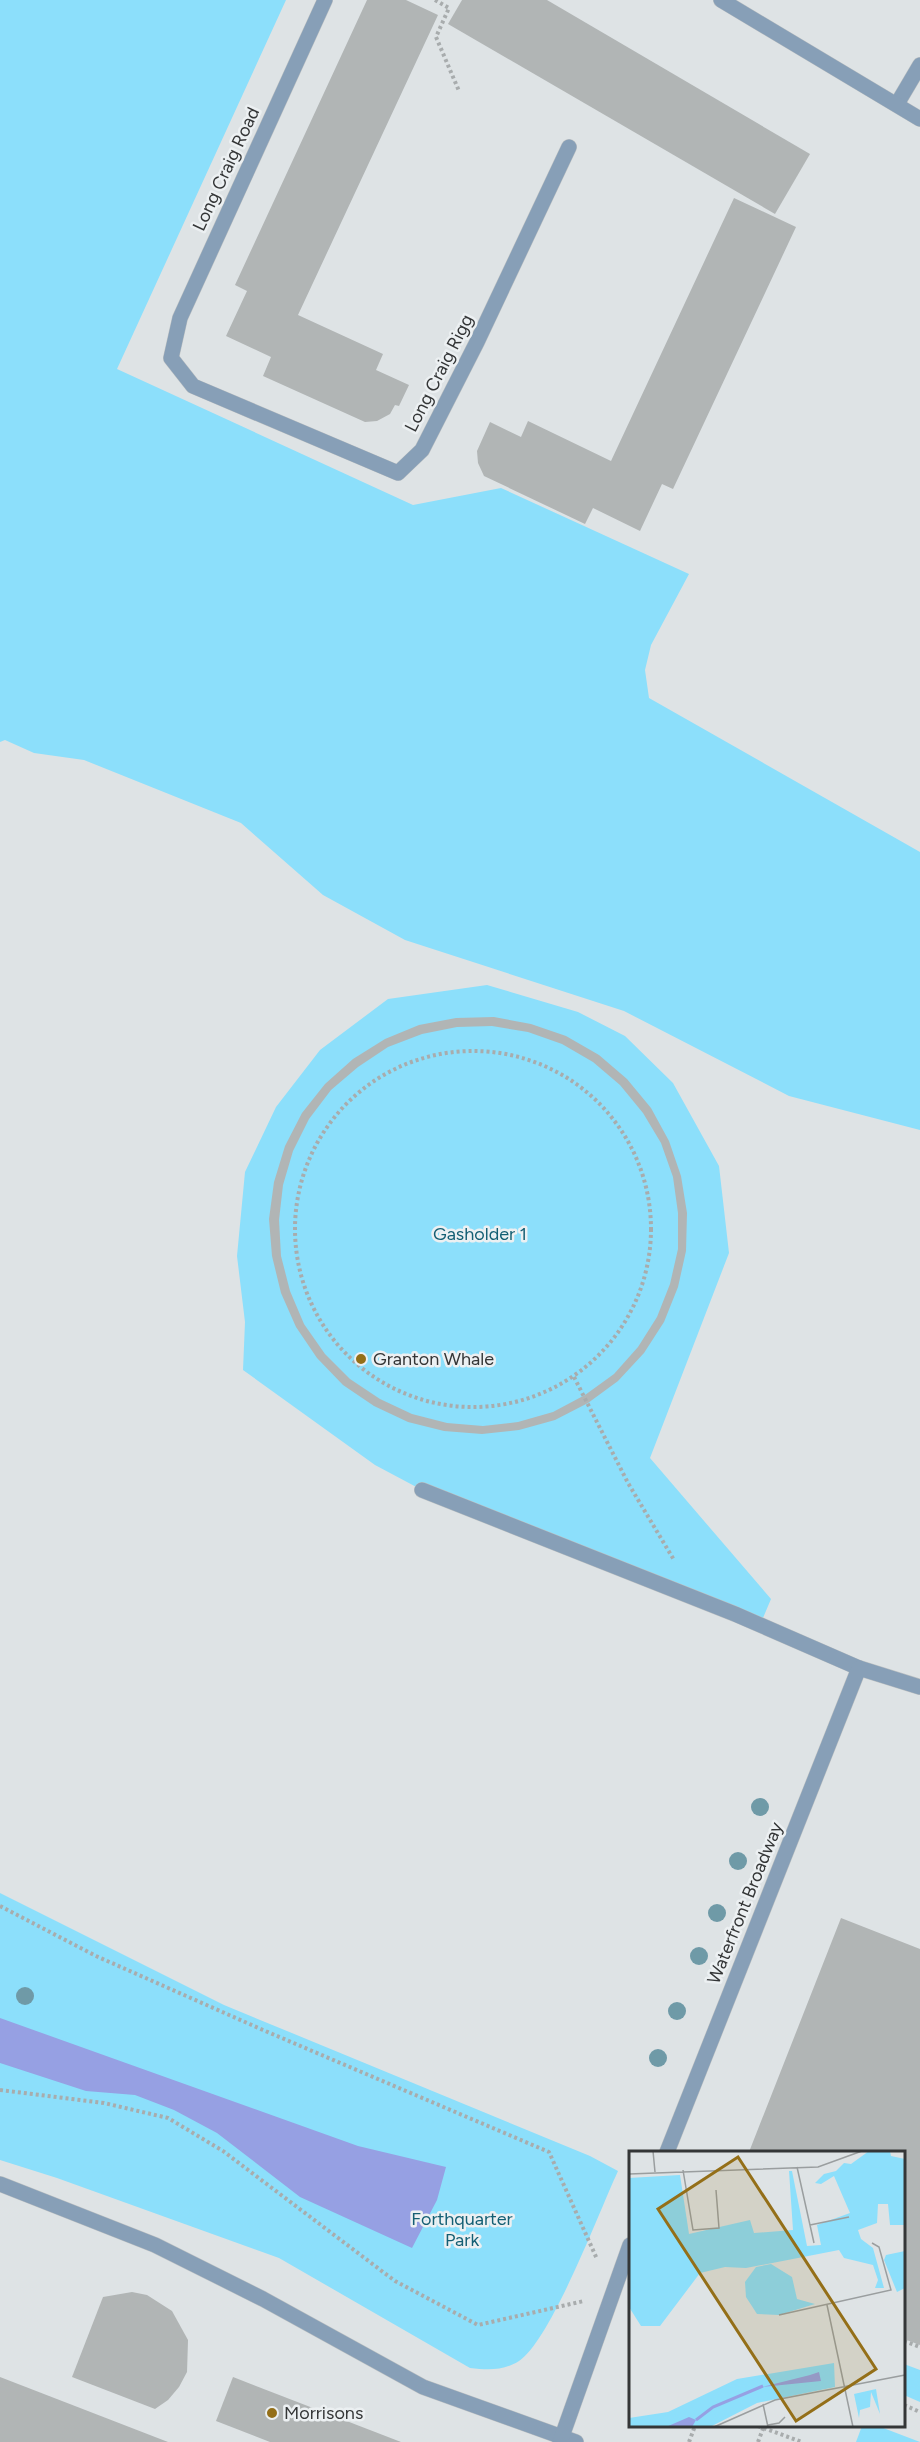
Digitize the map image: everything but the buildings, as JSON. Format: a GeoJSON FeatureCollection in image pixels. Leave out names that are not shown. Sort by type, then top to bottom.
{"type":"FeatureCollection","features":[{"type":"Feature","properties":{"kind":"street","name":"Long Craig Road"},"geometry":{"type":"LineString","coordinates":[[171,358],[180,318],[325,0]]}},
{"type":"Feature","properties":{"kind":"street"},"geometry":{"type":"LineString","coordinates":[[721,0],[897,104],[918,113]]}},
{"type":"Feature","properties":{"kind":"street"},"geometry":{"type":"LineString","coordinates":[[897,104],[920,65]]}},
{"type":"Feature","properties":{"kind":"street","name":"Long Craig Rigg"},"geometry":{"type":"LineString","coordinates":[[171,358],[193,386],[398,473],[422,450],[477,342],[569,147]]}},
{"type":"Feature","properties":{"kind":"street"},"geometry":{"type":"LineString","coordinates":[[422,1490],[735,1614],[860,1668],[920,1687]]}},
{"type":"Feature","properties":{"kind":"street","name":"Waterfront Broadway"},"geometry":{"type":"LineString","coordinates":[[667,2151],[860,1668]]}},
{"type":"Feature","properties":{"kind":"street"},"geometry":{"type":"LineString","coordinates":[[0,2184],[155,2245],[263,2299],[423,2387],[565,2441],[629,2248]]}},
{"type":"Feature","properties":{"kind":"path"},"geometry":{"type":"LineString","coordinates":[[435,0],[449,8],[436,37],[459,90]]}},
{"type":"Feature","properties":{"kind":"path"},"geometry":{"type":"LineString","coordinates":[[460,1052],[491,1052],[521,1058],[551,1069],[577,1085],[601,1105],[621,1129],[636,1156],[646,1185],[651,1237],[645,1278],[634,1307],[618,1334],[598,1357],[574,1377],[547,1392],[518,1402],[487,1407],[456,1407],[435,1403],[396,1390],[369,1374],[345,1354],[326,1329],[310,1303],[300,1273],[295,1242],[297,1201],[312,1152],[328,1125],[372,1082],[400,1066],[429,1056],[460,1052]]}},
{"type":"Feature","properties":{"kind":"path"},"geometry":{"type":"LineString","coordinates":[[574,1377],[628,1483],[666,1550],[679,1566]]}},
{"type":"Feature","properties":{"kind":"path"},"geometry":{"type":"LineString","coordinates":[[0,1906],[117,1965],[549,2152],[613,2294],[478,2325],[395,2282],[223,2151],[168,2118],[104,2103],[0,2090]]}},
{"type":"Feature","properties":{"kind":"path"},"geometry":{"type":"LineString","coordinates":[[905,2342],[920,2347]]}},
{"type":"Feature","properties":{"kind":"path"},"geometry":{"type":"LineString","coordinates":[[905,2406],[920,2412]]}},
{"type":"Feature","properties":{"kind":"path"},"geometry":{"type":"LineString","coordinates":[[689,2442],[695,2427]]}},
{"type":"Feature","properties":{"kind":"path"},"geometry":{"type":"LineString","coordinates":[[758,2442],[764,2427],[802,2442]]}},
{"type":"Feature","properties":{"kind":"green space"},"geometry":{"type":"Polygon","coordinates":[[[0,0],[286,0],[117,369],[413,505],[501,488],[689,574],[651,645],[645,670],[649,698],[920,852],[920,1130],[789,1096],[624,1011],[405,940],[323,895],[241,823],[84,760],[34,753],[5,740],[0,742],[0,0]]]}},
{"type":"Feature","properties":{"kind":"green space","name":"Gasholder 1"},"geometry":{"type":"Polygon","coordinates":[[[487,985],[578,1012],[625,1036],[673,1083],[719,1166],[729,1253],[650,1458],[771,1599],[760,1625],[422,1490],[375,1465],[243,1370],[245,1322],[237,1256],[245,1172],[276,1107],[320,1050],[388,999],[487,985]]]}},
{"type":"Feature","properties":{"kind":"green space","name":"Forthquarter Park"},"geometry":{"type":"Polygon","coordinates":[[[0,1893],[224,2005],[590,2156],[618,2171],[573,2274],[532,2348],[519,2361],[507,2367],[470,2368],[279,2258],[57,2178],[0,2160],[0,1893]]]}},
{"type":"Feature","properties":{"kind":"green space"},"geometry":{"type":"Polygon","coordinates":[[[905,2364],[920,2370],[920,2402],[905,2395],[905,2364]]]}},
{"type":"Feature","properties":{"kind":"green space"},"geometry":{"type":"Polygon","coordinates":[[[862,2427],[881,2427],[920,2442],[856,2442],[862,2427]]]}},
{"type":"Feature","properties":{"kind":"shaded area"},"geometry":{"type":"Polygon","coordinates":[[[0,2018],[358,2146],[446,2167],[437,2200],[412,2248],[300,2197],[217,2133],[174,2110],[135,2095],[86,2091],[0,2063],[0,2018]]]}},
{"type":"Feature","properties":{"kind":"place","name":"Granton Whale"},"geometry":{"type":"Point","coordinates":[361,1359]}},
{"type":"Feature","properties":{"kind":"place","name":"Morrisons"},"geometry":{"type":"Point","coordinates":[272,2413]}}]}
